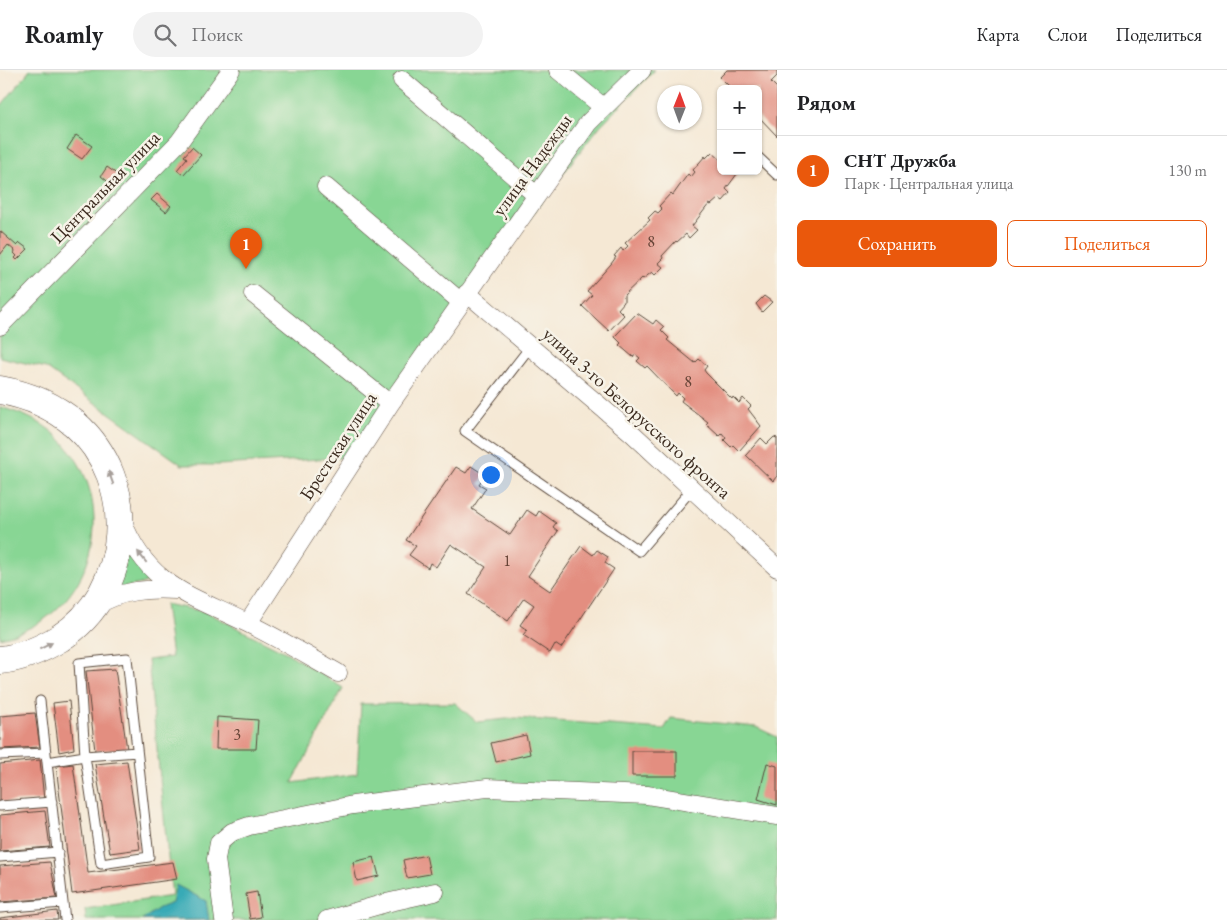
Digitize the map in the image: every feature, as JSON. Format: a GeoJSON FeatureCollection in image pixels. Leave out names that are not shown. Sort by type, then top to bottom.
{"type":"FeatureCollection","features":[{"type":"Feature","properties":{"kind":"main road"},"geometry":{"type":"LineString","coordinates":[[0,390],[32,398],[76,424],[88,437],[106,465],[113,481],[120,514],[118,548],[114,565],[104,588],[91,610],[66,634],[52,643],[20,656],[0,660]]}},
{"type":"Feature","properties":{"kind":"street","name":"Центральная улица"},"geometry":{"type":"LineString","coordinates":[[0,326],[179,142],[232,70]]}},
{"type":"Feature","properties":{"kind":"street"},"geometry":{"type":"LineString","coordinates":[[558,70],[603,107]]}},
{"type":"Feature","properties":{"kind":"street","name":"улица Надежды"},"geometry":{"type":"LineString","coordinates":[[464,298],[588,123],[642,70]]}},
{"type":"Feature","properties":{"kind":"street"},"geometry":{"type":"LineString","coordinates":[[402,80],[536,195]]}},
{"type":"Feature","properties":{"kind":"street","name":"улица 3-го Белорусского фронта"},"geometry":{"type":"LineString","coordinates":[[326,187],[464,298],[530,347],[633,434],[777,568]]}},
{"type":"Feature","properties":{"kind":"street"},"geometry":{"type":"LineString","coordinates":[[253,294],[390,404]]}},
{"type":"Feature","properties":{"kind":"street","name":"Брестская улица"},"geometry":{"type":"LineString","coordinates":[[248,623],[390,404],[464,298]]}},
{"type":"Feature","properties":{"kind":"street"},"geometry":{"type":"LineString","coordinates":[[120,514],[138,553],[161,579],[177,590],[248,623],[338,673]]}},
{"type":"Feature","properties":{"kind":"street"},"geometry":{"type":"LineString","coordinates":[[91,610],[111,598],[125,593],[157,589],[177,590]]}},
{"type":"Feature","properties":{"kind":"street"},"geometry":{"type":"LineString","coordinates":[[224,920],[216,859],[219,843],[232,832],[249,826],[352,805],[487,788],[647,795],[777,816]]}},
{"type":"Feature","properties":{"kind":"street"},"geometry":{"type":"LineString","coordinates":[[327,920],[386,903],[436,892]]}},
{"type":"Feature","properties":{"kind":"lane"},"geometry":{"type":"LineString","coordinates":[[762,161],[777,175]]}},
{"type":"Feature","properties":{"kind":"lane"},"geometry":{"type":"LineString","coordinates":[[530,347],[465,431],[639,551],[692,490]]}},
{"type":"Feature","properties":{"kind":"lane"},"geometry":{"type":"LineString","coordinates":[[127,658],[137,752],[149,857],[101,864],[85,756],[79,663],[127,658]]}},
{"type":"Feature","properties":{"kind":"lane"},"geometry":{"type":"LineString","coordinates":[[40,701],[65,920]]}},
{"type":"Feature","properties":{"kind":"lane"},"geometry":{"type":"LineString","coordinates":[[0,755],[47,757],[137,752]]}},
{"type":"Feature","properties":{"kind":"lane"},"geometry":{"type":"LineString","coordinates":[[0,806],[52,802]]}},
{"type":"Feature","properties":{"kind":"lane"},"geometry":{"type":"LineString","coordinates":[[0,857],[58,852]]}},
{"type":"Feature","properties":{"kind":"lane"},"geometry":{"type":"LineString","coordinates":[[0,908],[63,903]]}},
{"type":"Feature","properties":{"kind":"green space"},"geometry":{"type":"Polygon","coordinates":[[[30,70],[655,70],[600,126],[557,181],[354,457],[219,465],[182,465],[46,368],[0,357],[0,107],[30,70]]]}},
{"type":"Feature","properties":{"kind":"green space"},"geometry":{"type":"Polygon","coordinates":[[[0,407],[30,418],[57,436],[78,463],[90,493],[94,524],[90,555],[78,583],[58,608],[32,627],[0,638],[0,407]]]}},
{"type":"Feature","properties":{"kind":"green space"},"geometry":{"type":"Polygon","coordinates":[[[128,553],[151,582],[116,589],[128,553]]]}},
{"type":"Feature","properties":{"kind":"green space"},"geometry":{"type":"Polygon","coordinates":[[[165,604],[206,612],[289,654],[343,688],[292,783],[357,774],[361,704],[455,703],[477,722],[516,718],[664,729],[671,718],[756,727],[777,737],[777,920],[86,920],[85,909],[172,896],[148,660],[172,657],[165,604]]]}},
{"type":"Feature","properties":{"kind":"water"},"geometry":{"type":"Polygon","coordinates":[[[176,885],[206,901],[209,920],[142,920],[159,908],[172,903],[176,885]]]}},
{"type":"Feature","properties":{"kind":"building"},"geometry":{"type":"Polygon","coordinates":[[[727,70],[777,70],[777,76],[771,82],[777,88],[777,136],[762,120],[762,85],[728,85],[720,77],[727,70]]]}},
{"type":"Feature","properties":{"kind":"building"},"geometry":{"type":"Polygon","coordinates":[[[76,135],[92,146],[82,159],[67,149],[76,135]]]}},
{"type":"Feature","properties":{"kind":"building"},"geometry":{"type":"Polygon","coordinates":[[[192,147],[201,155],[183,175],[177,170],[187,158],[184,156],[192,147]]]}},
{"type":"Feature","properties":{"kind":"building"},"geometry":{"type":"Polygon","coordinates":[[[712,152],[717,156],[717,175],[736,175],[726,189],[730,193],[723,201],[719,198],[711,205],[709,204],[692,226],[697,230],[689,238],[686,234],[676,241],[662,256],[663,258],[658,263],[663,267],[655,275],[652,272],[642,278],[624,295],[624,302],[618,309],[624,315],[609,331],[582,306],[592,295],[587,291],[611,264],[616,257],[614,256],[621,248],[623,251],[628,246],[625,243],[650,220],[648,218],[655,211],[658,213],[662,209],[659,206],[671,193],[673,195],[688,174],[691,177],[695,172],[693,170],[705,156],[706,158],[712,152]]]}},
{"type":"Feature","properties":{"kind":"building"},"geometry":{"type":"Polygon","coordinates":[[[107,167],[118,175],[112,185],[101,176],[107,167]]]}},
{"type":"Feature","properties":{"kind":"building"},"geometry":{"type":"Polygon","coordinates":[[[157,194],[171,206],[166,212],[151,200],[157,194]]]}},
{"type":"Feature","properties":{"kind":"building"},"geometry":{"type":"Polygon","coordinates":[[[0,231],[17,246],[20,243],[28,249],[17,260],[15,258],[17,256],[14,253],[15,251],[8,245],[0,255],[0,231]]]}},
{"type":"Feature","properties":{"kind":"building"},"geometry":{"type":"Polygon","coordinates":[[[764,296],[772,302],[762,312],[756,304],[764,296]]]}},
{"type":"Feature","properties":{"kind":"building"},"geometry":{"type":"Polygon","coordinates":[[[637,313],[653,324],[656,320],[664,327],[661,330],[669,338],[667,340],[695,363],[699,359],[707,366],[704,370],[706,373],[732,399],[733,397],[739,403],[743,398],[751,406],[748,409],[761,426],[739,451],[733,445],[731,447],[724,440],[726,438],[722,433],[719,436],[706,424],[708,422],[681,401],[683,398],[678,393],[676,396],[647,366],[645,368],[637,361],[640,358],[635,354],[633,357],[619,345],[621,343],[615,337],[616,335],[637,313]]]}},
{"type":"Feature","properties":{"kind":"building"},"geometry":{"type":"Polygon","coordinates":[[[774,437],[777,438],[777,476],[773,481],[746,455],[761,438],[767,444],[774,437]]]}},
{"type":"Feature","properties":{"kind":"building"},"geometry":{"type":"Polygon","coordinates":[[[471,466],[485,475],[479,484],[486,488],[472,509],[510,535],[527,510],[536,516],[539,511],[556,523],[553,527],[558,531],[528,576],[550,591],[581,546],[593,555],[597,550],[608,557],[605,563],[614,569],[561,648],[555,644],[550,653],[523,635],[527,630],[520,625],[534,605],[524,598],[508,621],[468,594],[486,567],[451,544],[436,567],[430,563],[428,568],[409,555],[416,546],[406,540],[456,467],[466,473],[471,466]]]}},
{"type":"Feature","properties":{"kind":"building"},"geometry":{"type":"Polygon","coordinates":[[[115,669],[127,749],[95,751],[86,671],[115,669]]]}},
{"type":"Feature","properties":{"kind":"building"},"geometry":{"type":"Polygon","coordinates":[[[69,701],[74,749],[59,752],[53,703],[69,701]]]}},
{"type":"Feature","properties":{"kind":"building"},"geometry":{"type":"Polygon","coordinates":[[[35,713],[40,747],[0,749],[0,716],[35,713]]]}},
{"type":"Feature","properties":{"kind":"building"},"geometry":{"type":"Polygon","coordinates":[[[217,717],[258,720],[256,749],[216,749],[217,717]]]}},
{"type":"Feature","properties":{"kind":"building"},"geometry":{"type":"Polygon","coordinates":[[[526,735],[530,754],[496,762],[491,743],[526,735]]]}},
{"type":"Feature","properties":{"kind":"building"},"geometry":{"type":"Polygon","coordinates":[[[632,751],[677,751],[677,776],[632,776],[632,751]]]}},
{"type":"Feature","properties":{"kind":"building"},"geometry":{"type":"Polygon","coordinates":[[[40,760],[44,800],[0,802],[0,764],[40,760]]]}},
{"type":"Feature","properties":{"kind":"building"},"geometry":{"type":"Polygon","coordinates":[[[127,761],[140,849],[110,853],[95,764],[127,761]]]}},
{"type":"Feature","properties":{"kind":"building"},"geometry":{"type":"Polygon","coordinates":[[[767,763],[777,766],[777,805],[758,799],[767,763]]]}},
{"type":"Feature","properties":{"kind":"building"},"geometry":{"type":"Polygon","coordinates":[[[73,764],[88,873],[173,862],[177,879],[72,894],[56,766],[73,764]]]}},
{"type":"Feature","properties":{"kind":"building"},"geometry":{"type":"Polygon","coordinates":[[[45,811],[50,847],[0,851],[0,815],[45,811]]]}},
{"type":"Feature","properties":{"kind":"building"},"geometry":{"type":"Polygon","coordinates":[[[426,855],[430,874],[407,878],[403,860],[426,855]]]}},
{"type":"Feature","properties":{"kind":"building"},"geometry":{"type":"Polygon","coordinates":[[[374,857],[379,876],[357,881],[353,862],[374,857]]]}},
{"type":"Feature","properties":{"kind":"building"},"geometry":{"type":"Polygon","coordinates":[[[50,862],[57,898],[0,902],[0,866],[50,862]]]}},
{"type":"Feature","properties":{"kind":"building"},"geometry":{"type":"Polygon","coordinates":[[[257,892],[261,917],[250,919],[246,894],[257,892]]]}},
{"type":"Feature","properties":{"kind":"building"},"geometry":{"type":"Polygon","coordinates":[[[57,911],[58,920],[0,920],[0,918],[57,911]]]}},
{"type":"Feature","properties":{"kind":"place","name":"СНТ Дружба"},"geometry":{"type":"Point","coordinates":[246,269]}}]}
